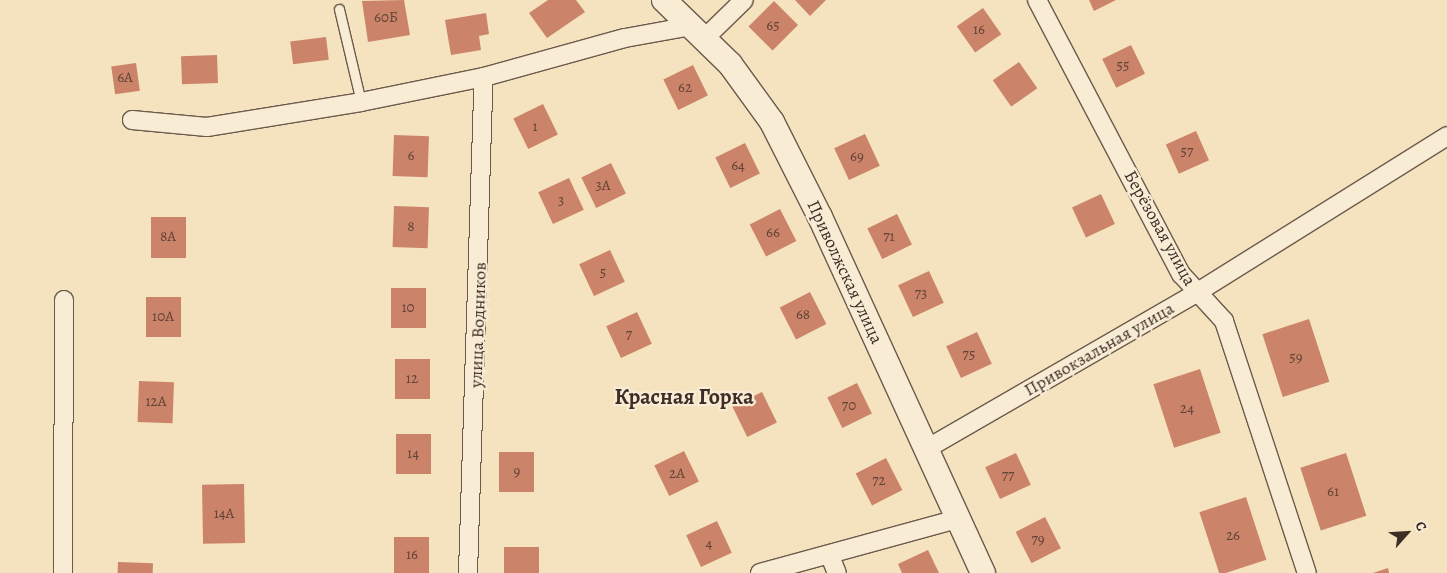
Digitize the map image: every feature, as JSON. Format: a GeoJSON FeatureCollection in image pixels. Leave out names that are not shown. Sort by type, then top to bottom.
{"type":"FeatureCollection","features":[{"type":"Feature","properties":{"kind":"main road","name":"Приволжская улица"},"geometry":{"type":"LineString","coordinates":[[664,0],[699,32],[772,122],[928,448],[958,519],[984,573]]}},
{"type":"Feature","properties":{"kind":"street"},"geometry":{"type":"LineString","coordinates":[[132,120],[207,127],[361,102],[484,77],[625,38],[699,32],[744,0]]}},
{"type":"Feature","properties":{"kind":"street","name":"Берёзовая улица"},"geometry":{"type":"LineString","coordinates":[[1037,0],[1181,274],[1224,321],[1307,573]]}},
{"type":"Feature","properties":{"kind":"street","name":"улица Водников"},"geometry":{"type":"LineString","coordinates":[[468,573],[484,77]]}},
{"type":"Feature","properties":{"kind":"street","name":"Привокзальная улица"},"geometry":{"type":"LineString","coordinates":[[928,448],[1196,292],[1447,136]]}},
{"type":"Feature","properties":{"kind":"street"},"geometry":{"type":"LineString","coordinates":[[63,573],[64,300]]}},
{"type":"Feature","properties":{"kind":"street"},"geometry":{"type":"LineString","coordinates":[[760,573],[830,556],[958,519]]}},
{"type":"Feature","properties":{"kind":"street"},"geometry":{"type":"LineString","coordinates":[[830,556],[836,573]]}},
{"type":"Feature","properties":{"kind":"lane"},"geometry":{"type":"LineString","coordinates":[[339,9],[361,102]]}},
{"type":"Feature","properties":{"kind":"building"},"geometry":{"type":"Polygon","coordinates":[[[404,0],[410,35],[368,42],[362,1],[404,0]]]}},
{"type":"Feature","properties":{"kind":"building"},"geometry":{"type":"Polygon","coordinates":[[[548,0],[576,0],[585,12],[547,38],[529,13],[548,0]]]}},
{"type":"Feature","properties":{"kind":"building"},"geometry":{"type":"Polygon","coordinates":[[[795,0],[826,0],[810,16],[795,0]]]}},
{"type":"Feature","properties":{"kind":"building"},"geometry":{"type":"Polygon","coordinates":[[[1089,0],[1116,0],[1094,11],[1089,0]]]}},
{"type":"Feature","properties":{"kind":"building"},"geometry":{"type":"Polygon","coordinates":[[[774,1],[798,25],[773,50],[749,26],[774,1]]]}},
{"type":"Feature","properties":{"kind":"building"},"geometry":{"type":"Polygon","coordinates":[[[983,8],[1001,34],[975,53],[957,26],[983,8]]]}},
{"type":"Feature","properties":{"kind":"building"},"geometry":{"type":"Polygon","coordinates":[[[486,13],[489,34],[479,36],[481,50],[451,55],[445,20],[486,13]]]}},
{"type":"Feature","properties":{"kind":"building"},"geometry":{"type":"Polygon","coordinates":[[[326,37],[329,60],[293,64],[290,41],[326,37]]]}},
{"type":"Feature","properties":{"kind":"building"},"geometry":{"type":"Polygon","coordinates":[[[1131,45],[1145,74],[1116,88],[1102,59],[1131,45]]]}},
{"type":"Feature","properties":{"kind":"building"},"geometry":{"type":"Polygon","coordinates":[[[217,55],[218,83],[182,84],[181,56],[217,55]]]}},
{"type":"Feature","properties":{"kind":"building"},"geometry":{"type":"Polygon","coordinates":[[[1019,62],[1037,88],[1011,107],[993,80],[1019,62]]]}},
{"type":"Feature","properties":{"kind":"building"},"geometry":{"type":"Polygon","coordinates":[[[136,63],[140,91],[115,94],[111,66],[136,63]]]}},
{"type":"Feature","properties":{"kind":"building"},"geometry":{"type":"Polygon","coordinates":[[[693,65],[708,96],[678,110],[663,79],[693,65]]]}},
{"type":"Feature","properties":{"kind":"building"},"geometry":{"type":"Polygon","coordinates":[[[543,104],[558,135],[528,149],[513,118],[543,104]]]}},
{"type":"Feature","properties":{"kind":"building"},"geometry":{"type":"Polygon","coordinates":[[[1196,131],[1209,160],[1179,174],[1166,144],[1196,131]]]}},
{"type":"Feature","properties":{"kind":"building"},"geometry":{"type":"Polygon","coordinates":[[[865,134],[880,166],[849,180],[834,148],[865,134]]]}},
{"type":"Feature","properties":{"kind":"building"},"geometry":{"type":"Polygon","coordinates":[[[394,135],[429,136],[428,177],[393,176],[394,135]]]}},
{"type":"Feature","properties":{"kind":"building"},"geometry":{"type":"Polygon","coordinates":[[[745,143],[760,174],[730,188],[715,157],[745,143]]]}},
{"type":"Feature","properties":{"kind":"building"},"geometry":{"type":"Polygon","coordinates":[[[611,163],[626,194],[596,208],[581,177],[611,163]]]}},
{"type":"Feature","properties":{"kind":"building"},"geometry":{"type":"Polygon","coordinates":[[[569,178],[584,210],[553,224],[538,192],[569,178]]]}},
{"type":"Feature","properties":{"kind":"building"},"geometry":{"type":"Polygon","coordinates":[[[1101,194],[1115,224],[1086,237],[1072,208],[1101,194]]]}},
{"type":"Feature","properties":{"kind":"building"},"geometry":{"type":"Polygon","coordinates":[[[394,206],[429,207],[428,248],[393,247],[394,206]]]}},
{"type":"Feature","properties":{"kind":"building"},"geometry":{"type":"Polygon","coordinates":[[[780,209],[796,241],[766,257],[750,224],[780,209]]]}},
{"type":"Feature","properties":{"kind":"building"},"geometry":{"type":"Polygon","coordinates":[[[897,214],[912,245],[882,259],[867,228],[897,214]]]}},
{"type":"Feature","properties":{"kind":"building"},"geometry":{"type":"Polygon","coordinates":[[[151,217],[186,217],[186,258],[151,258],[151,217]]]}},
{"type":"Feature","properties":{"kind":"building"},"geometry":{"type":"Polygon","coordinates":[[[610,250],[625,282],[594,296],[579,264],[610,250]]]}},
{"type":"Feature","properties":{"kind":"building"},"geometry":{"type":"Polygon","coordinates":[[[929,271],[944,303],[913,317],[898,285],[929,271]]]}},
{"type":"Feature","properties":{"kind":"building"},"geometry":{"type":"Polygon","coordinates":[[[391,288],[426,288],[426,328],[391,328],[391,288]]]}},
{"type":"Feature","properties":{"kind":"building"},"geometry":{"type":"Polygon","coordinates":[[[810,292],[826,324],[796,340],[780,307],[810,292]]]}},
{"type":"Feature","properties":{"kind":"building"},"geometry":{"type":"Polygon","coordinates":[[[146,297],[181,297],[181,337],[146,337],[146,297]]]}},
{"type":"Feature","properties":{"kind":"building"},"geometry":{"type":"Polygon","coordinates":[[[637,312],[652,344],[621,358],[606,326],[637,312]]]}},
{"type":"Feature","properties":{"kind":"building"},"geometry":{"type":"Polygon","coordinates":[[[1309,319],[1329,382],[1283,397],[1262,334],[1309,319]]]}},
{"type":"Feature","properties":{"kind":"building"},"geometry":{"type":"Polygon","coordinates":[[[977,332],[992,364],[961,378],[946,346],[977,332]]]}},
{"type":"Feature","properties":{"kind":"building"},"geometry":{"type":"Polygon","coordinates":[[[395,359],[430,359],[430,399],[395,399],[395,359]]]}},
{"type":"Feature","properties":{"kind":"building"},"geometry":{"type":"Polygon","coordinates":[[[1200,369],[1221,433],[1174,448],[1153,384],[1200,369]]]}},
{"type":"Feature","properties":{"kind":"building"},"geometry":{"type":"Polygon","coordinates":[[[139,381],[174,382],[173,423],[138,422],[139,381]]]}},
{"type":"Feature","properties":{"kind":"building"},"geometry":{"type":"Polygon","coordinates":[[[857,383],[872,414],[842,428],[827,397],[857,383]]]}},
{"type":"Feature","properties":{"kind":"building"},"geometry":{"type":"Polygon","coordinates":[[[762,392],[777,423],[747,437],[732,406],[762,392]]]}},
{"type":"Feature","properties":{"kind":"building"},"geometry":{"type":"Polygon","coordinates":[[[396,434],[431,434],[431,474],[396,474],[396,434]]]}},
{"type":"Feature","properties":{"kind":"building"},"geometry":{"type":"Polygon","coordinates":[[[684,451],[699,482],[669,496],[654,465],[684,451]]]}},
{"type":"Feature","properties":{"kind":"building"},"geometry":{"type":"Polygon","coordinates":[[[499,452],[534,452],[534,492],[499,492],[499,452]]]}},
{"type":"Feature","properties":{"kind":"building"},"geometry":{"type":"Polygon","coordinates":[[[1016,453],[1031,485],[1000,499],[985,467],[1016,453]]]}},
{"type":"Feature","properties":{"kind":"building"},"geometry":{"type":"Polygon","coordinates":[[[1346,453],[1366,516],[1321,531],[1300,468],[1346,453]]]}},
{"type":"Feature","properties":{"kind":"building"},"geometry":{"type":"Polygon","coordinates":[[[886,458],[902,490],[872,506],[856,473],[886,458]]]}},
{"type":"Feature","properties":{"kind":"building"},"geometry":{"type":"Polygon","coordinates":[[[244,484],[245,543],[203,544],[202,485],[244,484]]]}},
{"type":"Feature","properties":{"kind":"building"},"geometry":{"type":"Polygon","coordinates":[[[1246,497],[1266,560],[1226,573],[1219,573],[1199,512],[1246,497]]]}},
{"type":"Feature","properties":{"kind":"building"},"geometry":{"type":"Polygon","coordinates":[[[1045,517],[1061,548],[1031,563],[1016,532],[1045,517]]]}},
{"type":"Feature","properties":{"kind":"building"},"geometry":{"type":"Polygon","coordinates":[[[717,521],[732,553],[701,567],[686,535],[717,521]]]}},
{"type":"Feature","properties":{"kind":"building"},"geometry":{"type":"Polygon","coordinates":[[[394,537],[429,537],[429,573],[394,573],[394,537]]]}},
{"type":"Feature","properties":{"kind":"building"},"geometry":{"type":"Polygon","coordinates":[[[504,547],[539,547],[539,573],[504,573],[504,547]]]}},
{"type":"Feature","properties":{"kind":"building"},"geometry":{"type":"Polygon","coordinates":[[[928,550],[939,573],[902,573],[898,564],[928,550]]]}},
{"type":"Feature","properties":{"kind":"building"},"geometry":{"type":"Polygon","coordinates":[[[118,562],[153,563],[153,573],[118,573],[118,562]]]}},
{"type":"Feature","properties":{"kind":"building"},"geometry":{"type":"Polygon","coordinates":[[[1388,568],[1389,573],[1373,573],[1388,568]]]}},
{"type":"Feature","properties":{"kind":"district","name":"Красная Горка"},"geometry":{"type":"Point","coordinates":[684,398]}}]}
